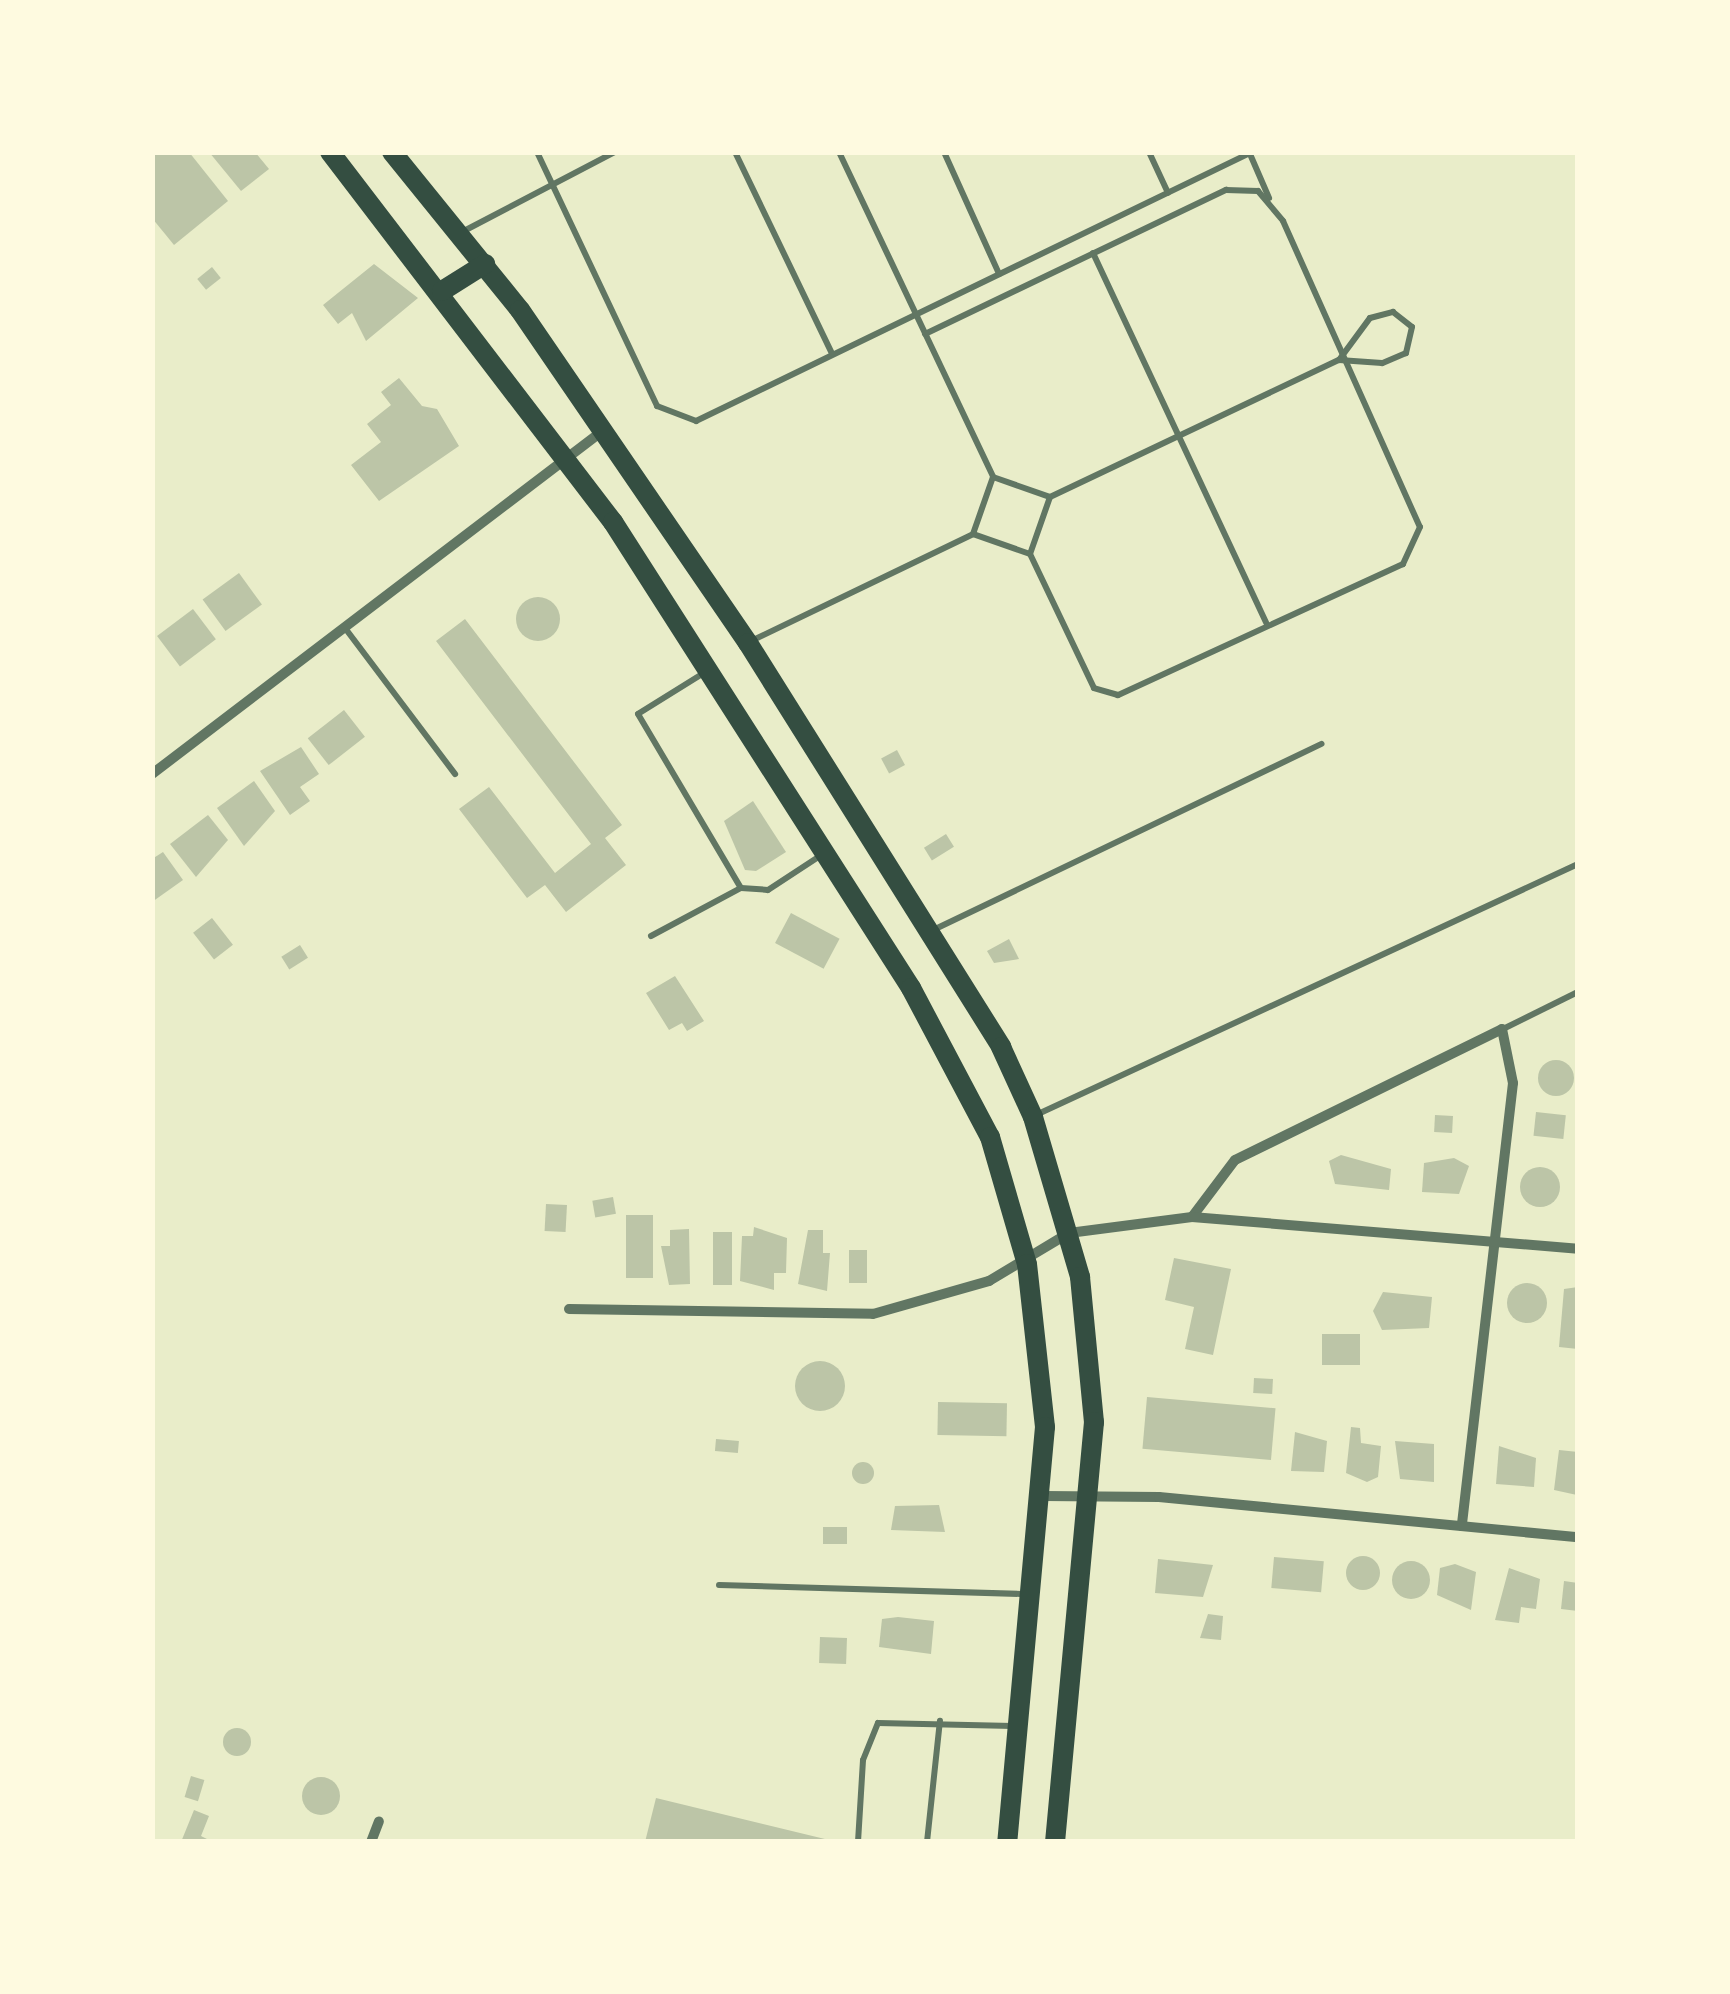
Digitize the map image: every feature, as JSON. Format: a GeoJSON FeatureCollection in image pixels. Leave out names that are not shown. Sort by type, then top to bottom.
{"type":"FeatureCollection","features":[{"type":"Feature","properties":{"kind":"main road"},"geometry":{"type":"LineString","coordinates":[[330,152],[568,457],[825,852],[962,1077],[1027,1264],[1042,1362],[1044,1496],[1007,1842]]}},
{"type":"Feature","properties":{"kind":"main road"},"geometry":{"type":"LineString","coordinates":[[392,152],[484,264],[606,429],[748,643],[930,931],[1033,1117],[1069,1232],[1094,1422],[1091,1494],[1055,1842]]}},
{"type":"Feature","properties":{"kind":"main road"},"geometry":{"type":"LineString","coordinates":[[442,291],[484,264]]}},
{"type":"Feature","properties":{"kind":"street"},"geometry":{"type":"LineString","coordinates":[[152,774],[606,429]]}},
{"type":"Feature","properties":{"kind":"street"},"geometry":{"type":"LineString","coordinates":[[1192,1217],[1235,1160],[1502,1030],[1513,1083],[1490,1242],[1462,1526]]}},
{"type":"Feature","properties":{"kind":"street"},"geometry":{"type":"LineString","coordinates":[[569,1310],[874,1314],[1027,1264],[1069,1232],[1192,1217],[1578,1249]]}},
{"type":"Feature","properties":{"kind":"street"},"geometry":{"type":"LineString","coordinates":[[1044,1496],[1091,1494],[1578,1536]]}},
{"type":"Feature","properties":{"kind":"street"},"geometry":{"type":"LineString","coordinates":[[371,1842],[378,1821]]}},
{"type":"Feature","properties":{"kind":"lane"},"geometry":{"type":"LineString","coordinates":[[537,152],[657,406],[696,421],[1251,153],[1420,541],[1403,564],[1266,622],[1118,696],[1094,688],[1030,554],[1050,497]]}},
{"type":"Feature","properties":{"kind":"lane"},"geometry":{"type":"LineString","coordinates":[[459,233],[615,152]]}},
{"type":"Feature","properties":{"kind":"lane"},"geometry":{"type":"LineString","coordinates":[[734,152],[832,354]]}},
{"type":"Feature","properties":{"kind":"lane"},"geometry":{"type":"LineString","coordinates":[[839,152],[993,476],[1050,497],[1340,360],[1396,361],[1412,327],[1393,312],[1370,318],[1340,360]]}},
{"type":"Feature","properties":{"kind":"lane"},"geometry":{"type":"LineString","coordinates":[[944,152],[999,274]]}},
{"type":"Feature","properties":{"kind":"lane"},"geometry":{"type":"LineString","coordinates":[[1149,152],[1168,193]]}},
{"type":"Feature","properties":{"kind":"lane"},"geometry":{"type":"LineString","coordinates":[[924,334],[1226,190],[1269,200]]}},
{"type":"Feature","properties":{"kind":"lane"},"geometry":{"type":"LineString","coordinates":[[1093,254],[1266,622]]}},
{"type":"Feature","properties":{"kind":"lane"},"geometry":{"type":"LineString","coordinates":[[748,643],[973,534],[993,476]]}},
{"type":"Feature","properties":{"kind":"lane"},"geometry":{"type":"LineString","coordinates":[[973,534],[1030,554]]}},
{"type":"Feature","properties":{"kind":"lane"},"geometry":{"type":"LineString","coordinates":[[344,628],[455,774]]}},
{"type":"Feature","properties":{"kind":"lane"},"geometry":{"type":"LineString","coordinates":[[708,670],[638,714],[741,888]]}},
{"type":"Feature","properties":{"kind":"lane"},"geometry":{"type":"LineString","coordinates":[[930,931],[1322,744]]}},
{"type":"Feature","properties":{"kind":"lane"},"geometry":{"type":"LineString","coordinates":[[652,936],[741,888],[768,890],[825,852]]}},
{"type":"Feature","properties":{"kind":"lane"},"geometry":{"type":"LineString","coordinates":[[1033,1117],[1578,864]]}},
{"type":"Feature","properties":{"kind":"lane"},"geometry":{"type":"LineString","coordinates":[[1502,1030],[1578,992]]}},
{"type":"Feature","properties":{"kind":"lane"},"geometry":{"type":"LineString","coordinates":[[719,1585],[1033,1594]]}},
{"type":"Feature","properties":{"kind":"lane"},"geometry":{"type":"LineString","coordinates":[[858,1842],[862,1760],[878,1723],[940,1721],[1019,1726]]}},
{"type":"Feature","properties":{"kind":"lane"},"geometry":{"type":"LineString","coordinates":[[927,1842],[940,1721]]}},
{"type":"Feature","properties":{"kind":"building"},"geometry":{"type":"Polygon","coordinates":[[[152,152],[189,152],[228,201],[174,245],[152,218],[152,152]]]}},
{"type":"Feature","properties":{"kind":"building"},"geometry":{"type":"Polygon","coordinates":[[[209,152],[255,152],[269,169],[241,191],[209,152]]]}},
{"type":"Feature","properties":{"kind":"building"},"geometry":{"type":"Polygon","coordinates":[[[374,264],[418,298],[366,341],[352,313],[338,324],[323,305],[374,264]]]}},
{"type":"Feature","properties":{"kind":"building"},"geometry":{"type":"Polygon","coordinates":[[[212,267],[221,278],[206,290],[197,279],[212,267]]]}},
{"type":"Feature","properties":{"kind":"building"},"geometry":{"type":"Polygon","coordinates":[[[399,378],[422,406],[437,409],[459,446],[379,501],[351,465],[381,442],[367,424],[391,405],[381,392],[399,378]]]}},
{"type":"Feature","properties":{"kind":"building"},"geometry":{"type":"Polygon","coordinates":[[[239,573],[262,605],[226,631],[203,599],[239,573]]]}},
{"type":"Feature","properties":{"kind":"building"},"geometry":{"type":"Polygon","coordinates":[[[538,597],[554,603],[560,619],[554,635],[538,641],[522,635],[516,619],[522,603],[538,597]]]}},
{"type":"Feature","properties":{"kind":"building"},"geometry":{"type":"Polygon","coordinates":[[[193,609],[216,639],[180,666],[157,636],[193,609]]]}},
{"type":"Feature","properties":{"kind":"building"},"geometry":{"type":"Polygon","coordinates":[[[465,619],[622,825],[605,838],[626,865],[566,912],[545,885],[527,898],[459,809],[489,787],[555,873],[591,844],[436,641],[465,619]]]}},
{"type":"Feature","properties":{"kind":"building"},"geometry":{"type":"Polygon","coordinates":[[[344,710],[365,737],[329,765],[308,738],[344,710]]]}},
{"type":"Feature","properties":{"kind":"building"},"geometry":{"type":"Polygon","coordinates":[[[301,747],[319,774],[300,787],[310,801],[290,815],[260,771],[301,747]]]}},
{"type":"Feature","properties":{"kind":"building"},"geometry":{"type":"Polygon","coordinates":[[[897,750],[905,765],[889,773],[881,758],[897,750]]]}},
{"type":"Feature","properties":{"kind":"building"},"geometry":{"type":"Polygon","coordinates":[[[254,781],[275,811],[244,846],[217,808],[254,781]]]}},
{"type":"Feature","properties":{"kind":"building"},"geometry":{"type":"Polygon","coordinates":[[[753,801],[786,852],[756,871],[745,870],[724,821],[753,801]]]}},
{"type":"Feature","properties":{"kind":"building"},"geometry":{"type":"Polygon","coordinates":[[[208,815],[228,840],[196,877],[170,844],[208,815]]]}},
{"type":"Feature","properties":{"kind":"building"},"geometry":{"type":"Polygon","coordinates":[[[946,834],[954,847],[932,860],[924,848],[946,834]]]}},
{"type":"Feature","properties":{"kind":"building"},"geometry":{"type":"Polygon","coordinates":[[[163,852],[183,880],[152,902],[152,859],[163,852]]]}},
{"type":"Feature","properties":{"kind":"building"},"geometry":{"type":"Polygon","coordinates":[[[791,913],[840,939],[824,969],[775,943],[791,913]]]}},
{"type":"Feature","properties":{"kind":"building"},"geometry":{"type":"Polygon","coordinates":[[[212,918],[233,945],[214,960],[193,933],[212,918]]]}},
{"type":"Feature","properties":{"kind":"building"},"geometry":{"type":"Polygon","coordinates":[[[1009,939],[1019,959],[994,963],[987,951],[1009,939]]]}},
{"type":"Feature","properties":{"kind":"building"},"geometry":{"type":"Polygon","coordinates":[[[300,945],[308,958],[289,969],[281,957],[300,945]]]}},
{"type":"Feature","properties":{"kind":"building"},"geometry":{"type":"Polygon","coordinates":[[[675,976],[704,1021],[687,1031],[682,1023],[669,1030],[646,993],[675,976]]]}},
{"type":"Feature","properties":{"kind":"building"},"geometry":{"type":"Polygon","coordinates":[[[1556,1060],[1569,1065],[1574,1078],[1569,1091],[1556,1096],[1543,1091],[1538,1078],[1543,1065],[1556,1060]]]}},
{"type":"Feature","properties":{"kind":"building"},"geometry":{"type":"Polygon","coordinates":[[[1536,1112],[1566,1115],[1563,1139],[1533,1136],[1536,1112]]]}},
{"type":"Feature","properties":{"kind":"building"},"geometry":{"type":"Polygon","coordinates":[[[1435,1115],[1453,1116],[1452,1133],[1434,1132],[1435,1115]]]}},
{"type":"Feature","properties":{"kind":"building"},"geometry":{"type":"Polygon","coordinates":[[[1341,1155],[1391,1169],[1389,1190],[1335,1184],[1329,1161],[1341,1155]]]}},
{"type":"Feature","properties":{"kind":"building"},"geometry":{"type":"Polygon","coordinates":[[[1454,1158],[1469,1166],[1459,1194],[1422,1192],[1424,1163],[1454,1158]]]}},
{"type":"Feature","properties":{"kind":"building"},"geometry":{"type":"Polygon","coordinates":[[[1540,1167],[1554,1173],[1560,1187],[1554,1201],[1540,1207],[1526,1201],[1520,1187],[1526,1173],[1540,1167]]]}},
{"type":"Feature","properties":{"kind":"building"},"geometry":{"type":"Polygon","coordinates":[[[613,1197],[616,1214],[595,1217],[592,1201],[613,1197]]]}},
{"type":"Feature","properties":{"kind":"building"},"geometry":{"type":"Polygon","coordinates":[[[546,1204],[567,1205],[566,1232],[545,1231],[546,1204]]]}},
{"type":"Feature","properties":{"kind":"building"},"geometry":{"type":"Polygon","coordinates":[[[626,1215],[653,1215],[653,1278],[626,1278],[626,1215]]]}},
{"type":"Feature","properties":{"kind":"building"},"geometry":{"type":"Polygon","coordinates":[[[754,1227],[787,1238],[786,1273],[774,1273],[774,1290],[740,1281],[742,1236],[753,1236],[754,1227]]]}},
{"type":"Feature","properties":{"kind":"building"},"geometry":{"type":"Polygon","coordinates":[[[689,1229],[690,1284],[669,1285],[661,1246],[670,1246],[670,1230],[689,1229]]]}},
{"type":"Feature","properties":{"kind":"building"},"geometry":{"type":"Polygon","coordinates":[[[808,1230],[823,1230],[823,1253],[830,1253],[827,1291],[798,1284],[808,1230]]]}},
{"type":"Feature","properties":{"kind":"building"},"geometry":{"type":"Polygon","coordinates":[[[713,1232],[732,1232],[732,1285],[713,1285],[713,1232]]]}},
{"type":"Feature","properties":{"kind":"building"},"geometry":{"type":"Polygon","coordinates":[[[849,1250],[867,1250],[867,1283],[849,1283],[849,1250]]]}},
{"type":"Feature","properties":{"kind":"building"},"geometry":{"type":"Polygon","coordinates":[[[1174,1258],[1231,1269],[1213,1355],[1185,1349],[1194,1307],[1165,1300],[1174,1258]]]}},
{"type":"Feature","properties":{"kind":"building"},"geometry":{"type":"Polygon","coordinates":[[[1527,1283],[1541,1289],[1547,1303],[1541,1317],[1527,1323],[1513,1317],[1507,1303],[1513,1289],[1527,1283]]]}},
{"type":"Feature","properties":{"kind":"building"},"geometry":{"type":"Polygon","coordinates":[[[1578,1287],[1578,1349],[1559,1347],[1564,1289],[1578,1287]]]}},
{"type":"Feature","properties":{"kind":"building"},"geometry":{"type":"Polygon","coordinates":[[[1383,1292],[1432,1297],[1429,1328],[1382,1330],[1373,1311],[1383,1292]]]}},
{"type":"Feature","properties":{"kind":"building"},"geometry":{"type":"Polygon","coordinates":[[[1322,1334],[1360,1334],[1360,1365],[1322,1365],[1322,1334]]]}},
{"type":"Feature","properties":{"kind":"building"},"geometry":{"type":"Polygon","coordinates":[[[820,1361],[838,1368],[845,1386],[838,1404],[820,1411],[802,1404],[795,1386],[802,1368],[820,1361]]]}},
{"type":"Feature","properties":{"kind":"building"},"geometry":{"type":"Polygon","coordinates":[[[1254,1378],[1273,1379],[1272,1394],[1253,1393],[1254,1378]]]}},
{"type":"Feature","properties":{"kind":"building"},"geometry":{"type":"Polygon","coordinates":[[[1147,1397],[1276,1408],[1271,1460],[1142,1449],[1147,1397]]]}},
{"type":"Feature","properties":{"kind":"building"},"geometry":{"type":"Polygon","coordinates":[[[938,1402],[1007,1403],[1006,1436],[937,1435],[938,1402]]]}},
{"type":"Feature","properties":{"kind":"building"},"geometry":{"type":"Polygon","coordinates":[[[1351,1427],[1360,1428],[1361,1443],[1381,1446],[1378,1477],[1367,1482],[1346,1473],[1351,1427]]]}},
{"type":"Feature","properties":{"kind":"building"},"geometry":{"type":"Polygon","coordinates":[[[1295,1432],[1327,1441],[1324,1472],[1291,1471],[1295,1432]]]}},
{"type":"Feature","properties":{"kind":"building"},"geometry":{"type":"Polygon","coordinates":[[[716,1439],[739,1441],[738,1453],[715,1451],[716,1439]]]}},
{"type":"Feature","properties":{"kind":"building"},"geometry":{"type":"Polygon","coordinates":[[[1395,1441],[1434,1444],[1434,1482],[1400,1479],[1395,1441]]]}},
{"type":"Feature","properties":{"kind":"building"},"geometry":{"type":"Polygon","coordinates":[[[1499,1446],[1536,1458],[1534,1487],[1496,1484],[1499,1446]]]}},
{"type":"Feature","properties":{"kind":"building"},"geometry":{"type":"Polygon","coordinates":[[[1559,1450],[1578,1452],[1577,1495],[1554,1490],[1559,1450]]]}},
{"type":"Feature","properties":{"kind":"building"},"geometry":{"type":"Polygon","coordinates":[[[863,1462],[871,1465],[871,1481],[863,1484],[855,1481],[852,1473],[855,1465],[863,1462]]]}},
{"type":"Feature","properties":{"kind":"building"},"geometry":{"type":"Polygon","coordinates":[[[939,1505],[945,1532],[891,1530],[895,1506],[939,1505]]]}},
{"type":"Feature","properties":{"kind":"building"},"geometry":{"type":"Polygon","coordinates":[[[823,1527],[847,1527],[847,1544],[823,1544],[823,1527]]]}},
{"type":"Feature","properties":{"kind":"building"},"geometry":{"type":"Polygon","coordinates":[[[1363,1556],[1375,1561],[1380,1573],[1375,1585],[1363,1590],[1351,1585],[1346,1573],[1351,1561],[1363,1556]]]}},
{"type":"Feature","properties":{"kind":"building"},"geometry":{"type":"Polygon","coordinates":[[[1274,1557],[1324,1561],[1321,1592],[1271,1588],[1274,1557]]]}},
{"type":"Feature","properties":{"kind":"building"},"geometry":{"type":"Polygon","coordinates":[[[1158,1559],[1213,1565],[1203,1597],[1155,1593],[1158,1559]]]}},
{"type":"Feature","properties":{"kind":"building"},"geometry":{"type":"Polygon","coordinates":[[[1411,1561],[1424,1567],[1430,1580],[1424,1593],[1411,1599],[1398,1593],[1392,1580],[1398,1567],[1411,1561]]]}},
{"type":"Feature","properties":{"kind":"building"},"geometry":{"type":"Polygon","coordinates":[[[1455,1564],[1476,1572],[1471,1610],[1437,1595],[1440,1568],[1455,1564]]]}},
{"type":"Feature","properties":{"kind":"building"},"geometry":{"type":"Polygon","coordinates":[[[1509,1568],[1540,1579],[1536,1609],[1521,1607],[1519,1623],[1495,1620],[1509,1568]]]}},
{"type":"Feature","properties":{"kind":"building"},"geometry":{"type":"Polygon","coordinates":[[[1564,1581],[1578,1583],[1578,1611],[1561,1609],[1564,1581]]]}},
{"type":"Feature","properties":{"kind":"building"},"geometry":{"type":"Polygon","coordinates":[[[1208,1614],[1223,1616],[1221,1640],[1200,1638],[1208,1614]]]}},
{"type":"Feature","properties":{"kind":"building"},"geometry":{"type":"Polygon","coordinates":[[[882,1619],[934,1621],[931,1654],[879,1647],[882,1619]]]}},
{"type":"Feature","properties":{"kind":"building"},"geometry":{"type":"Polygon","coordinates":[[[820,1637],[847,1638],[846,1664],[819,1663],[820,1637]]]}},
{"type":"Feature","properties":{"kind":"building"},"geometry":{"type":"Polygon","coordinates":[[[237,1728],[247,1732],[251,1742],[247,1752],[237,1756],[227,1752],[223,1742],[227,1732],[237,1728]]]}},
{"type":"Feature","properties":{"kind":"building"},"geometry":{"type":"Polygon","coordinates":[[[191,1776],[204,1780],[198,1801],[185,1797],[191,1776]]]}},
{"type":"Feature","properties":{"kind":"building"},"geometry":{"type":"Polygon","coordinates":[[[321,1777],[335,1782],[340,1796],[335,1810],[321,1815],[307,1810],[302,1796],[307,1782],[321,1777]]]}},
{"type":"Feature","properties":{"kind":"building"},"geometry":{"type":"Polygon","coordinates":[[[656,1798],[829,1840],[645,1842],[656,1798]]]}},
{"type":"Feature","properties":{"kind":"building"},"geometry":{"type":"Polygon","coordinates":[[[194,1810],[209,1816],[201,1836],[213,1842],[181,1842],[194,1810]]]}}]}
